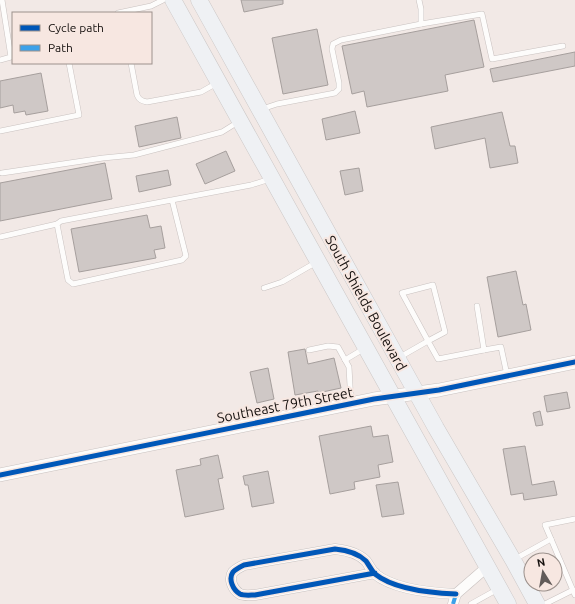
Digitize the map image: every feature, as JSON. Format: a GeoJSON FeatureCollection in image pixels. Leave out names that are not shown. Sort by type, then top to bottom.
{"type":"FeatureCollection","features":[{"type":"Feature","properties":{"kind":"main road","name":"South Shields Boulevard"},"geometry":{"type":"LineString","coordinates":[[173,0],[508,604]]}},
{"type":"Feature","properties":{"kind":"main road","name":"South Shields Boulevard"},"geometry":{"type":"LineString","coordinates":[[199,0],[417,393],[537,604]]}},
{"type":"Feature","properties":{"kind":"main road"},"geometry":{"type":"LineString","coordinates":[[228,98],[246,86]]}},
{"type":"Feature","properties":{"kind":"street","name":"Southeast 79th Street"},"geometry":{"type":"LineString","coordinates":[[0,476],[351,404],[417,393],[575,362]]}},
{"type":"Feature","properties":{"kind":"street"},"geometry":{"type":"LineString","coordinates":[[375,573],[255,595],[241,595],[235,591],[232,584],[232,575],[244,565],[335,549],[344,550],[355,554],[365,560],[375,573],[404,588],[436,594],[456,594]]}},
{"type":"Feature","properties":{"kind":"street"},"geometry":{"type":"LineString","coordinates":[[453,604],[456,594],[487,567]]}},
{"type":"Feature","properties":{"kind":"lane"},"geometry":{"type":"LineString","coordinates":[[0,60],[12,57],[10,35],[2,0]]}},
{"type":"Feature","properties":{"kind":"lane"},"geometry":{"type":"LineString","coordinates":[[124,12],[151,6],[163,0]]}},
{"type":"Feature","properties":{"kind":"lane"},"geometry":{"type":"LineString","coordinates":[[419,0],[421,9],[421,24]]}},
{"type":"Feature","properties":{"kind":"lane"},"geometry":{"type":"LineString","coordinates":[[260,110],[276,104],[335,93],[339,89],[339,83],[332,49],[334,44],[341,40],[421,24],[482,14],[492,59],[563,46]]}},
{"type":"Feature","properties":{"kind":"lane"},"geometry":{"type":"LineString","coordinates":[[0,131],[79,115],[69,64]]}},
{"type":"Feature","properties":{"kind":"lane"},"geometry":{"type":"LineString","coordinates":[[131,64],[138,98],[146,102],[201,92],[219,82]]}},
{"type":"Feature","properties":{"kind":"lane"},"geometry":{"type":"LineString","coordinates":[[2,173],[103,158],[134,155],[222,132],[241,121]]}},
{"type":"Feature","properties":{"kind":"lane"},"geometry":{"type":"LineString","coordinates":[[0,237],[57,224],[61,221],[251,184],[272,178]]}},
{"type":"Feature","properties":{"kind":"lane"},"geometry":{"type":"LineString","coordinates":[[57,224],[68,280],[73,284],[182,260],[186,256],[172,200]]}},
{"type":"Feature","properties":{"kind":"lane"},"geometry":{"type":"LineString","coordinates":[[264,288],[282,282],[318,261]]}},
{"type":"Feature","properties":{"kind":"lane"},"geometry":{"type":"LineString","coordinates":[[398,359],[428,341],[445,332],[433,285],[402,293],[428,341],[438,359],[501,347],[507,376]]}},
{"type":"Feature","properties":{"kind":"lane"},"geometry":{"type":"LineString","coordinates":[[477,306],[484,350]]}},
{"type":"Feature","properties":{"kind":"lane"},"geometry":{"type":"LineString","coordinates":[[309,350],[328,346],[338,347],[349,367],[351,404]]}},
{"type":"Feature","properties":{"kind":"lane"},"geometry":{"type":"LineString","coordinates":[[345,360],[366,348]]}},
{"type":"Feature","properties":{"kind":"lane"},"geometry":{"type":"LineString","coordinates":[[545,604],[574,593],[545,525],[575,519]]}},
{"type":"Feature","properties":{"kind":"lane"},"geometry":{"type":"LineString","coordinates":[[513,560],[551,539]]}},
{"type":"Feature","properties":{"kind":"lane"},"geometry":{"type":"LineString","coordinates":[[471,604],[482,602],[499,589]]}},
{"type":"Feature","properties":{"kind":"lane"},"geometry":{"type":"LineString","coordinates":[[456,594],[461,604]]}},
{"type":"Feature","properties":{"kind":"building"},"geometry":{"type":"Polygon","coordinates":[[[241,0],[283,0],[283,4],[244,12],[241,0]]]}},
{"type":"Feature","properties":{"kind":"building"},"geometry":{"type":"Polygon","coordinates":[[[474,20],[484,67],[445,75],[448,91],[367,107],[364,91],[352,94],[342,46],[474,20]]]}},
{"type":"Feature","properties":{"kind":"building"},"geometry":{"type":"Polygon","coordinates":[[[317,29],[328,85],[283,94],[272,38],[317,29]]]}},
{"type":"Feature","properties":{"kind":"building"},"geometry":{"type":"Polygon","coordinates":[[[575,52],[575,66],[493,82],[490,69],[575,52]]]}},
{"type":"Feature","properties":{"kind":"building"},"geometry":{"type":"Polygon","coordinates":[[[41,73],[48,111],[26,115],[25,111],[14,113],[13,105],[0,108],[0,81],[41,73]]]}},
{"type":"Feature","properties":{"kind":"building"},"geometry":{"type":"Polygon","coordinates":[[[355,111],[360,133],[326,140],[322,119],[355,111]]]}},
{"type":"Feature","properties":{"kind":"building"},"geometry":{"type":"Polygon","coordinates":[[[502,112],[510,146],[515,146],[518,163],[490,168],[485,138],[435,149],[431,127],[502,112]]]}},
{"type":"Feature","properties":{"kind":"building"},"geometry":{"type":"Polygon","coordinates":[[[177,117],[181,138],[139,147],[135,126],[177,117]]]}},
{"type":"Feature","properties":{"kind":"building"},"geometry":{"type":"Polygon","coordinates":[[[226,151],[235,171],[205,184],[196,164],[226,151]]]}},
{"type":"Feature","properties":{"kind":"building"},"geometry":{"type":"Polygon","coordinates":[[[105,163],[112,199],[0,221],[0,183],[105,163]]]}},
{"type":"Feature","properties":{"kind":"building"},"geometry":{"type":"Polygon","coordinates":[[[359,168],[363,191],[345,195],[340,171],[359,168]]]}},
{"type":"Feature","properties":{"kind":"building"},"geometry":{"type":"Polygon","coordinates":[[[168,170],[171,185],[139,192],[136,176],[168,170]]]}},
{"type":"Feature","properties":{"kind":"building"},"geometry":{"type":"Polygon","coordinates":[[[147,215],[150,228],[161,226],[165,248],[154,250],[156,258],[79,272],[71,229],[147,215]]]}},
{"type":"Feature","properties":{"kind":"building"},"geometry":{"type":"Polygon","coordinates":[[[516,271],[523,305],[526,304],[531,330],[498,337],[487,277],[516,271]]]}},
{"type":"Feature","properties":{"kind":"building"},"geometry":{"type":"Polygon","coordinates":[[[305,349],[308,364],[334,358],[341,388],[318,393],[318,391],[295,395],[288,352],[305,349]]]}},
{"type":"Feature","properties":{"kind":"building"},"geometry":{"type":"Polygon","coordinates":[[[268,368],[274,399],[257,403],[250,372],[268,368]]]}},
{"type":"Feature","properties":{"kind":"building"},"geometry":{"type":"Polygon","coordinates":[[[567,392],[570,408],[547,412],[544,396],[567,392]]]}},
{"type":"Feature","properties":{"kind":"building"},"geometry":{"type":"Polygon","coordinates":[[[540,411],[543,425],[536,426],[533,413],[540,411]]]}},
{"type":"Feature","properties":{"kind":"building"},"geometry":{"type":"Polygon","coordinates":[[[371,426],[373,437],[388,435],[393,462],[378,465],[380,477],[354,482],[355,489],[330,494],[319,436],[371,426]]]}},
{"type":"Feature","properties":{"kind":"building"},"geometry":{"type":"Polygon","coordinates":[[[525,446],[532,485],[554,481],[557,495],[524,500],[523,493],[511,495],[503,449],[525,446]]]}},
{"type":"Feature","properties":{"kind":"building"},"geometry":{"type":"Polygon","coordinates":[[[218,455],[223,478],[218,479],[224,509],[185,517],[176,470],[201,465],[200,459],[218,455]]]}},
{"type":"Feature","properties":{"kind":"building"},"geometry":{"type":"Polygon","coordinates":[[[268,471],[274,503],[252,507],[248,485],[245,485],[243,476],[268,471]]]}},
{"type":"Feature","properties":{"kind":"building"},"geometry":{"type":"Polygon","coordinates":[[[398,482],[404,514],[382,517],[376,485],[398,482]]]}},
{"type":"Feature","properties":{"kind":"marked path"},"geometry":{"type":"LineString","coordinates":[[453,604],[456,594],[454,594]]}},
{"type":"Feature","properties":{"kind":"cycle path"},"geometry":{"type":"LineString","coordinates":[[0,475],[374,399],[439,390],[575,362]]}},
{"type":"Feature","properties":{"kind":"cycle path"},"geometry":{"type":"LineString","coordinates":[[375,573],[255,595],[242,595],[233,587],[231,581],[233,572],[244,565],[335,549],[347,551],[359,556],[366,561],[372,571],[374,572],[375,574],[393,584],[414,590],[456,594]]}}]}
